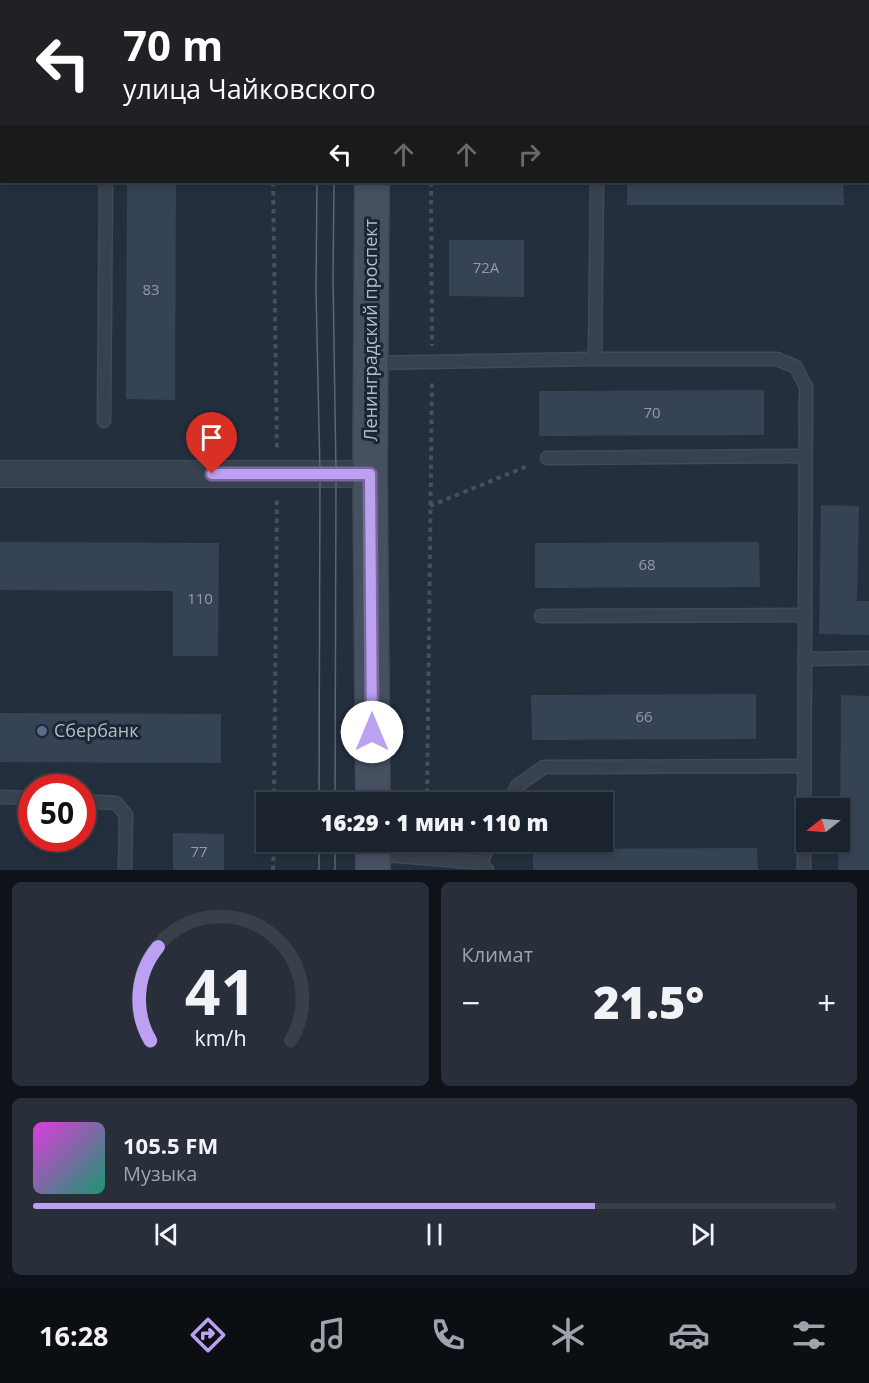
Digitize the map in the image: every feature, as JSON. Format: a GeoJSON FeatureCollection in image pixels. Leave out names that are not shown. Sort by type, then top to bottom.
{"type":"FeatureCollection","features":[{"type":"Feature","properties":{"kind":"main road","name":"Ленинградский проспект"},"geometry":{"type":"LineString","coordinates":[[372,183],[370,474],[373,792]]}},
{"type":"Feature","properties":{"kind":"street"},"geometry":{"type":"LineString","coordinates":[[0,474],[370,474]]}},
{"type":"Feature","properties":{"kind":"lane"},"geometry":{"type":"LineString","coordinates":[[104,421],[106,183]]}},
{"type":"Feature","properties":{"kind":"lane"},"geometry":{"type":"LineString","coordinates":[[595,359],[597,183]]}},
{"type":"Feature","properties":{"kind":"lane"},"geometry":{"type":"LineString","coordinates":[[370,363],[777,359],[796,367],[806,387],[804,870]]}},
{"type":"Feature","properties":{"kind":"lane"},"geometry":{"type":"LineString","coordinates":[[548,458],[806,456]]}},
{"type":"Feature","properties":{"kind":"lane"},"geometry":{"type":"LineString","coordinates":[[541,616],[804,615]]}},
{"type":"Feature","properties":{"kind":"lane"},"geometry":{"type":"LineString","coordinates":[[804,659],[869,658]]}},
{"type":"Feature","properties":{"kind":"lane"},"geometry":{"type":"LineString","coordinates":[[514,792],[517,786],[544,767],[803,766]]}},
{"type":"Feature","properties":{"kind":"lane"},"geometry":{"type":"LineString","coordinates":[[0,796],[18,797]]}},
{"type":"Feature","properties":{"kind":"lane"},"geometry":{"type":"LineString","coordinates":[[96,802],[116,803],[126,815],[125,870]]}},
{"type":"Feature","properties":{"kind":"lane"},"geometry":{"type":"LineString","coordinates":[[373,855],[484,867],[488,852]]}},
{"type":"Feature","properties":{"kind":"path"},"geometry":{"type":"LineString","coordinates":[[426,792],[432,362],[431,183]]}},
{"type":"Feature","properties":{"kind":"path"},"geometry":{"type":"LineString","coordinates":[[430,506],[548,458]]}},
{"type":"Feature","properties":{"kind":"path"},"geometry":{"type":"LineString","coordinates":[[273,870],[274,852]]}},
{"type":"Feature","properties":{"kind":"building"},"geometry":{"type":"Polygon","coordinates":[[[127,183],[176,183],[175,400],[126,399],[127,183]]]}},
{"type":"Feature","properties":{"kind":"building"},"geometry":{"type":"Polygon","coordinates":[[[627,183],[843,183],[844,205],[627,205],[627,183]]]}},
{"type":"Feature","properties":{"kind":"building"},"geometry":{"type":"Polygon","coordinates":[[[449,240],[524,240],[524,297],[449,296],[449,240]]]}},
{"type":"Feature","properties":{"kind":"building"},"geometry":{"type":"Polygon","coordinates":[[[764,390],[764,435],[539,436],[539,391],[764,390]]]}},
{"type":"Feature","properties":{"kind":"building"},"geometry":{"type":"Polygon","coordinates":[[[821,505],[859,506],[857,601],[869,601],[869,635],[819,634],[821,505]]]}},
{"type":"Feature","properties":{"kind":"building"},"geometry":{"type":"Polygon","coordinates":[[[0,542],[219,543],[218,656],[173,656],[173,591],[0,590],[0,542]]]}},
{"type":"Feature","properties":{"kind":"building"},"geometry":{"type":"Polygon","coordinates":[[[759,542],[760,587],[535,588],[535,543],[759,542]]]}},
{"type":"Feature","properties":{"kind":"building"},"geometry":{"type":"Polygon","coordinates":[[[756,694],[756,739],[532,740],[531,695],[756,694]]]}},
{"type":"Feature","properties":{"kind":"building"},"geometry":{"type":"Polygon","coordinates":[[[841,695],[869,696],[869,870],[838,870],[839,852],[850,852],[850,798],[840,798],[841,695]]]}},
{"type":"Feature","properties":{"kind":"building"},"geometry":{"type":"Polygon","coordinates":[[[0,713],[221,714],[221,763],[0,762],[0,713]]]}},
{"type":"Feature","properties":{"kind":"building"},"geometry":{"type":"Polygon","coordinates":[[[173,833],[224,834],[224,870],[173,870],[173,833]]]}},
{"type":"Feature","properties":{"kind":"building"},"geometry":{"type":"Polygon","coordinates":[[[757,848],[758,870],[533,870],[533,852],[613,852],[613,849],[757,848]]]}},
{"type":"Feature","properties":{"kind":"tram line"},"geometry":{"type":"LineString","coordinates":[[317,183],[316,290],[320,474],[319,792]]}},
{"type":"Feature","properties":{"kind":"tram line"},"geometry":{"type":"LineString","coordinates":[[334,183],[335,792]]}},
{"type":"Feature","properties":{"kind":"tram line"},"geometry":{"type":"LineString","coordinates":[[319,852],[319,870]]}},
{"type":"Feature","properties":{"kind":"tram line"},"geometry":{"type":"LineString","coordinates":[[335,852],[335,870]]}},
{"type":"Feature","properties":{"kind":"place","name":"Сбербанк"},"geometry":{"type":"Point","coordinates":[42,731]}},
{"type":"Feature","properties":{"kind":"route"},"geometry":{"type":"LineString","coordinates":[[212,474],[370,474],[372,732]]}}]}
